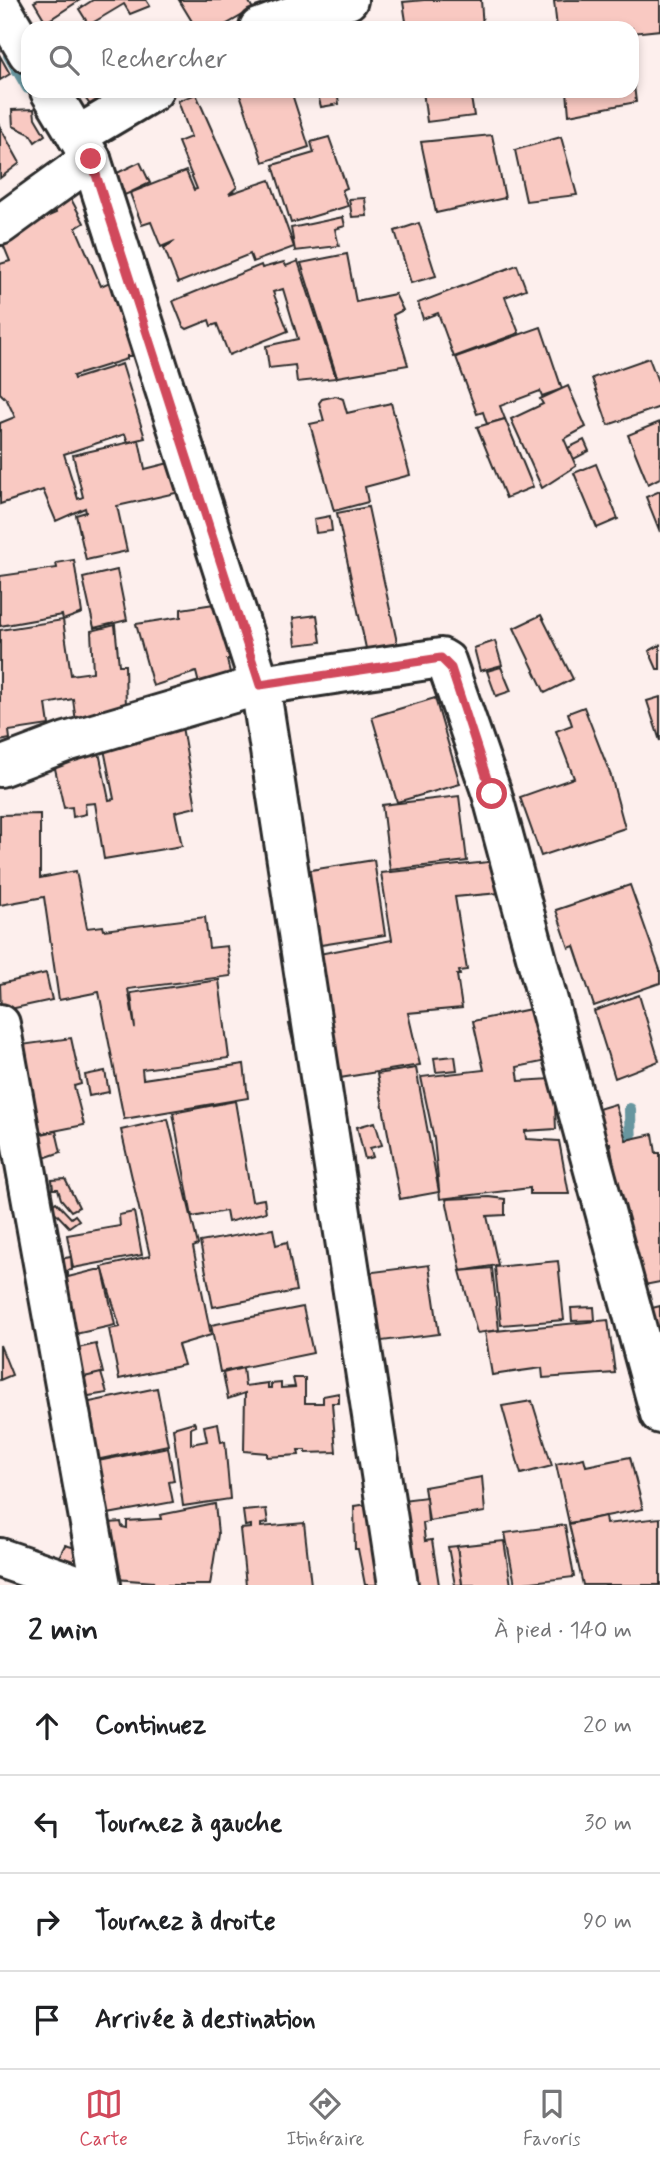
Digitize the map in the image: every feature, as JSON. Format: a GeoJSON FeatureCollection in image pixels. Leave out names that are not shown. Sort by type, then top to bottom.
{"type":"FeatureCollection","features":[{"type":"Feature","properties":{"kind":"street"},"geometry":{"type":"LineString","coordinates":[[279,21],[314,8],[348,0]]}},
{"type":"Feature","properties":{"kind":"street"},"geometry":{"type":"LineString","coordinates":[[0,6],[21,41]]}},
{"type":"Feature","properties":{"kind":"street"},"geometry":{"type":"LineString","coordinates":[[54,98],[84,147],[260,685],[398,1585]]}},
{"type":"Feature","properties":{"kind":"street"},"geometry":{"type":"LineString","coordinates":[[0,225],[84,147],[144,98]]}},
{"type":"Feature","properties":{"kind":"street"},"geometry":{"type":"LineString","coordinates":[[0,766],[66,742],[260,685],[441,658],[451,668],[492,794],[660,1414]]}},
{"type":"Feature","properties":{"kind":"street"},"geometry":{"type":"LineString","coordinates":[[0,1024],[101,1585]]}},
{"type":"Feature","properties":{"kind":"street"},"geometry":{"type":"LineString","coordinates":[[0,1558],[79,1585]]}},
{"type":"Feature","properties":{"kind":"building"},"geometry":{"type":"Polygon","coordinates":[[[38,0],[80,0],[48,21],[34,2],[38,0]]]}},
{"type":"Feature","properties":{"kind":"building"},"geometry":{"type":"Polygon","coordinates":[[[93,0],[146,0],[150,6],[130,14],[124,4],[96,21],[86,21],[79,9],[93,0]]]}},
{"type":"Feature","properties":{"kind":"building"},"geometry":{"type":"Polygon","coordinates":[[[179,0],[248,0],[253,9],[232,21],[192,21],[179,0]]]}},
{"type":"Feature","properties":{"kind":"building"},"geometry":{"type":"Polygon","coordinates":[[[481,0],[482,21],[406,21],[403,2],[481,0]]]}},
{"type":"Feature","properties":{"kind":"building"},"geometry":{"type":"Polygon","coordinates":[[[660,0],[660,30],[639,32],[639,21],[556,21],[554,1],[660,0]]]}},
{"type":"Feature","properties":{"kind":"building"},"geometry":{"type":"Polygon","coordinates":[[[0,56],[10,74],[0,80],[0,56]]]}},
{"type":"Feature","properties":{"kind":"building"},"geometry":{"type":"Polygon","coordinates":[[[85,98],[103,98],[91,106],[85,98]]]}},
{"type":"Feature","properties":{"kind":"building"},"geometry":{"type":"Polygon","coordinates":[[[198,98],[237,187],[229,194],[270,180],[294,247],[253,262],[250,254],[178,283],[164,248],[175,241],[161,247],[151,222],[142,225],[130,193],[186,171],[194,190],[197,189],[178,142],[191,137],[178,101],[198,98]]]}},
{"type":"Feature","properties":{"kind":"building"},"geometry":{"type":"Polygon","coordinates":[[[241,98],[293,98],[309,147],[263,162],[241,98]]]}},
{"type":"Feature","properties":{"kind":"building"},"geometry":{"type":"Polygon","coordinates":[[[319,98],[338,98],[339,104],[321,107],[319,98]]]}},
{"type":"Feature","properties":{"kind":"building"},"geometry":{"type":"Polygon","coordinates":[[[424,98],[471,98],[474,116],[427,122],[424,98]]]}},
{"type":"Feature","properties":{"kind":"building"},"geometry":{"type":"Polygon","coordinates":[[[568,98],[636,98],[636,102],[569,115],[568,98]]]}},
{"type":"Feature","properties":{"kind":"building"},"geometry":{"type":"Polygon","coordinates":[[[34,109],[35,118],[45,135],[35,142],[30,134],[13,126],[12,110],[34,109]]]}},
{"type":"Feature","properties":{"kind":"building"},"geometry":{"type":"Polygon","coordinates":[[[0,127],[20,163],[0,178],[0,127]]]}},
{"type":"Feature","properties":{"kind":"building"},"geometry":{"type":"Polygon","coordinates":[[[492,135],[505,198],[436,213],[421,142],[492,135]]]}},
{"type":"Feature","properties":{"kind":"building"},"geometry":{"type":"Polygon","coordinates":[[[329,137],[347,188],[342,190],[348,206],[291,223],[273,165],[314,153],[311,142],[329,137]]]}},
{"type":"Feature","properties":{"kind":"building"},"geometry":{"type":"Polygon","coordinates":[[[561,137],[577,195],[526,201],[515,150],[561,137]]]}},
{"type":"Feature","properties":{"kind":"building"},"geometry":{"type":"Polygon","coordinates":[[[140,162],[150,183],[125,195],[115,174],[140,162]]]}},
{"type":"Feature","properties":{"kind":"building"},"geometry":{"type":"Polygon","coordinates":[[[365,198],[367,216],[352,217],[349,199],[365,198]]]}},
{"type":"Feature","properties":{"kind":"building"},"geometry":{"type":"Polygon","coordinates":[[[71,199],[84,223],[76,228],[101,286],[112,281],[140,356],[127,356],[127,359],[73,376],[74,379],[122,364],[145,438],[128,442],[125,434],[64,454],[78,499],[83,497],[73,455],[139,440],[145,469],[173,462],[180,492],[117,506],[127,551],[86,560],[76,515],[86,512],[85,508],[56,521],[43,490],[0,504],[0,423],[15,417],[7,400],[0,393],[0,264],[10,261],[0,237],[56,213],[53,200],[71,199]]]}},
{"type":"Feature","properties":{"kind":"building"},"geometry":{"type":"Polygon","coordinates":[[[343,217],[345,226],[335,229],[339,246],[295,251],[291,228],[343,217]]]}},
{"type":"Feature","properties":{"kind":"building"},"geometry":{"type":"Polygon","coordinates":[[[419,223],[436,276],[411,283],[395,231],[419,223]]]}},
{"type":"Feature","properties":{"kind":"building"},"geometry":{"type":"Polygon","coordinates":[[[347,254],[356,302],[395,294],[403,310],[393,315],[408,365],[337,377],[301,263],[347,254]]]}},
{"type":"Feature","properties":{"kind":"building"},"geometry":{"type":"Polygon","coordinates":[[[298,261],[336,378],[297,382],[295,365],[269,368],[266,346],[298,339],[283,289],[273,292],[288,331],[229,355],[217,324],[211,326],[209,320],[187,329],[183,326],[173,301],[261,265],[262,268],[284,262],[286,266],[298,261]]]}},
{"type":"Feature","properties":{"kind":"building"},"geometry":{"type":"Polygon","coordinates":[[[517,265],[526,289],[505,297],[519,333],[454,357],[438,313],[423,319],[418,303],[517,265]]]}},
{"type":"Feature","properties":{"kind":"building"},"geometry":{"type":"Polygon","coordinates":[[[541,327],[562,389],[542,396],[540,391],[500,406],[505,419],[487,424],[483,412],[477,414],[456,357],[541,327]]]}},
{"type":"Feature","properties":{"kind":"building"},"geometry":{"type":"Polygon","coordinates":[[[649,358],[660,387],[660,407],[608,425],[592,378],[649,358]]]}},
{"type":"Feature","properties":{"kind":"building"},"geometry":{"type":"Polygon","coordinates":[[[568,386],[586,427],[564,439],[576,466],[542,488],[511,419],[543,404],[540,399],[568,386]]]}},
{"type":"Feature","properties":{"kind":"building"},"geometry":{"type":"Polygon","coordinates":[[[336,396],[343,399],[347,413],[391,403],[410,475],[365,487],[368,502],[334,511],[310,424],[324,421],[319,403],[322,399],[336,396]]]}},
{"type":"Feature","properties":{"kind":"building"},"geometry":{"type":"Polygon","coordinates":[[[505,419],[533,487],[506,498],[477,427],[505,419]]]}},
{"type":"Feature","properties":{"kind":"building"},"geometry":{"type":"Polygon","coordinates":[[[660,422],[660,478],[648,484],[628,435],[660,422]]]}},
{"type":"Feature","properties":{"kind":"building"},"geometry":{"type":"Polygon","coordinates":[[[584,440],[589,451],[574,459],[568,448],[584,440]]]}},
{"type":"Feature","properties":{"kind":"building"},"geometry":{"type":"Polygon","coordinates":[[[596,464],[618,519],[597,528],[574,473],[596,464]]]}},
{"type":"Feature","properties":{"kind":"building"},"geometry":{"type":"Polygon","coordinates":[[[660,491],[660,532],[646,497],[660,491]]]}},
{"type":"Feature","properties":{"kind":"building"},"geometry":{"type":"Polygon","coordinates":[[[368,507],[398,647],[367,653],[337,513],[368,507]]]}},
{"type":"Feature","properties":{"kind":"building"},"geometry":{"type":"Polygon","coordinates":[[[330,516],[332,531],[316,533],[314,519],[330,516]]]}},
{"type":"Feature","properties":{"kind":"building"},"geometry":{"type":"Polygon","coordinates":[[[74,560],[82,613],[63,620],[62,615],[0,626],[0,576],[57,568],[56,563],[74,560]]]}},
{"type":"Feature","properties":{"kind":"building"},"geometry":{"type":"Polygon","coordinates":[[[117,570],[127,620],[94,628],[83,578],[117,570]]]}},
{"type":"Feature","properties":{"kind":"building"},"geometry":{"type":"Polygon","coordinates":[[[221,603],[234,658],[227,660],[232,681],[200,688],[196,672],[153,686],[136,624],[181,617],[181,609],[221,603]]]}},
{"type":"Feature","properties":{"kind":"building"},"geometry":{"type":"Polygon","coordinates":[[[317,615],[321,642],[296,645],[293,618],[317,615]]]}},
{"type":"Feature","properties":{"kind":"building"},"geometry":{"type":"Polygon","coordinates":[[[541,615],[573,679],[545,693],[514,628],[541,615]]]}},
{"type":"Feature","properties":{"kind":"building"},"geometry":{"type":"Polygon","coordinates":[[[63,620],[71,675],[93,672],[91,631],[115,625],[119,665],[125,665],[126,709],[99,710],[76,722],[73,699],[46,704],[49,725],[9,731],[10,739],[0,741],[0,630],[63,620]]]}},
{"type":"Feature","properties":{"kind":"building"},"geometry":{"type":"Polygon","coordinates":[[[495,641],[502,665],[480,671],[474,648],[495,641]]]}},
{"type":"Feature","properties":{"kind":"building"},"geometry":{"type":"Polygon","coordinates":[[[660,645],[660,669],[657,669],[649,651],[660,645]]]}},
{"type":"Feature","properties":{"kind":"building"},"geometry":{"type":"Polygon","coordinates":[[[501,667],[511,691],[496,696],[487,671],[501,667]]]}},
{"type":"Feature","properties":{"kind":"building"},"geometry":{"type":"Polygon","coordinates":[[[660,697],[660,741],[647,701],[660,697]]]}},
{"type":"Feature","properties":{"kind":"building"},"geometry":{"type":"Polygon","coordinates":[[[435,698],[460,784],[397,802],[372,717],[435,698]]]}},
{"type":"Feature","properties":{"kind":"building"},"geometry":{"type":"Polygon","coordinates":[[[584,707],[611,776],[625,828],[541,856],[520,797],[574,778],[556,731],[572,725],[568,713],[584,707]]]}},
{"type":"Feature","properties":{"kind":"building"},"geometry":{"type":"Polygon","coordinates":[[[181,721],[196,807],[175,812],[182,846],[104,859],[95,803],[85,804],[86,814],[73,817],[72,807],[64,808],[51,751],[96,738],[109,800],[114,799],[102,739],[181,721]]]}},
{"type":"Feature","properties":{"kind":"building"},"geometry":{"type":"Polygon","coordinates":[[[459,796],[467,861],[390,870],[382,805],[459,796]]]}},
{"type":"Feature","properties":{"kind":"building"},"geometry":{"type":"Polygon","coordinates":[[[40,814],[40,878],[76,871],[87,928],[103,926],[104,930],[205,917],[209,948],[227,946],[231,976],[128,989],[135,1028],[131,993],[219,980],[229,1058],[142,1069],[143,1079],[244,1064],[248,1098],[124,1119],[99,992],[59,1000],[44,897],[0,905],[0,815],[40,814]]]}},
{"type":"Feature","properties":{"kind":"building"},"geometry":{"type":"Polygon","coordinates":[[[374,860],[385,935],[308,947],[298,872],[374,860]]]}},
{"type":"Feature","properties":{"kind":"building"},"geometry":{"type":"Polygon","coordinates":[[[508,860],[511,892],[455,897],[467,970],[459,971],[460,975],[457,975],[462,1008],[408,1013],[420,1065],[303,1084],[289,1024],[331,1014],[329,1008],[305,1015],[293,959],[392,940],[381,873],[508,860]]]}},
{"type":"Feature","properties":{"kind":"building"},"geometry":{"type":"Polygon","coordinates":[[[630,885],[660,970],[660,983],[594,1006],[574,946],[569,948],[556,910],[630,885]]]}},
{"type":"Feature","properties":{"kind":"building"},"geometry":{"type":"Polygon","coordinates":[[[46,973],[52,1000],[1,1011],[0,984],[46,973]]]}},
{"type":"Feature","properties":{"kind":"building"},"geometry":{"type":"Polygon","coordinates":[[[639,995],[659,1061],[615,1078],[594,1011],[639,995]]]}},
{"type":"Feature","properties":{"kind":"building"},"geometry":{"type":"Polygon","coordinates":[[[540,1007],[547,1061],[517,1067],[519,1081],[552,1079],[568,1105],[555,1106],[556,1129],[525,1131],[526,1139],[559,1141],[569,1194],[530,1194],[530,1188],[440,1199],[434,1139],[421,1077],[484,1070],[473,1021],[540,1007]]]}},
{"type":"Feature","properties":{"kind":"building"},"geometry":{"type":"Polygon","coordinates":[[[71,1038],[81,1084],[74,1086],[84,1125],[8,1140],[0,1048],[71,1038]]]}},
{"type":"Feature","properties":{"kind":"building"},"geometry":{"type":"Polygon","coordinates":[[[455,1056],[457,1070],[436,1072],[434,1058],[455,1056]]]}},
{"type":"Feature","properties":{"kind":"building"},"geometry":{"type":"Polygon","coordinates":[[[416,1068],[439,1192],[400,1199],[377,1074],[416,1068]]]}},
{"type":"Feature","properties":{"kind":"building"},"geometry":{"type":"Polygon","coordinates":[[[105,1071],[109,1092],[89,1096],[85,1075],[105,1071]]]}},
{"type":"Feature","properties":{"kind":"building"},"geometry":{"type":"Polygon","coordinates":[[[235,1101],[252,1201],[264,1199],[266,1212],[228,1222],[226,1211],[192,1217],[173,1113],[235,1101]]]}},
{"type":"Feature","properties":{"kind":"building"},"geometry":{"type":"Polygon","coordinates":[[[615,1104],[626,1140],[653,1134],[656,1153],[660,1153],[660,1282],[634,1287],[610,1143],[605,1144],[595,1110],[615,1104]]]}},
{"type":"Feature","properties":{"kind":"building"},"geometry":{"type":"Polygon","coordinates":[[[168,1119],[198,1245],[193,1247],[211,1335],[178,1345],[184,1365],[119,1379],[109,1329],[120,1327],[102,1267],[150,1256],[121,1130],[168,1119]]]}},
{"type":"Feature","properties":{"kind":"building"},"geometry":{"type":"Polygon","coordinates":[[[375,1122],[382,1145],[370,1148],[373,1157],[365,1159],[357,1127],[375,1122]]]}},
{"type":"Feature","properties":{"kind":"building"},"geometry":{"type":"Polygon","coordinates":[[[56,1131],[61,1152],[41,1159],[32,1136],[56,1131]]]}},
{"type":"Feature","properties":{"kind":"building"},"geometry":{"type":"Polygon","coordinates":[[[65,1179],[79,1207],[71,1211],[61,1199],[58,1189],[53,1189],[52,1180],[65,1179]]]}},
{"type":"Feature","properties":{"kind":"building"},"geometry":{"type":"Polygon","coordinates":[[[446,1199],[505,1199],[505,1215],[487,1216],[498,1265],[461,1271],[446,1199]]]}},
{"type":"Feature","properties":{"kind":"building"},"geometry":{"type":"Polygon","coordinates":[[[56,1202],[71,1218],[75,1215],[79,1220],[69,1227],[50,1207],[56,1202]]]}},
{"type":"Feature","properties":{"kind":"building"},"geometry":{"type":"Polygon","coordinates":[[[134,1212],[142,1255],[73,1268],[67,1235],[120,1226],[119,1215],[134,1212]]]}},
{"type":"Feature","properties":{"kind":"building"},"geometry":{"type":"Polygon","coordinates":[[[273,1229],[276,1245],[287,1242],[296,1291],[213,1307],[200,1242],[273,1229]]]}},
{"type":"Feature","properties":{"kind":"building"},"geometry":{"type":"Polygon","coordinates":[[[71,1257],[72,1270],[40,1275],[48,1261],[71,1257]]]}},
{"type":"Feature","properties":{"kind":"building"},"geometry":{"type":"Polygon","coordinates":[[[558,1261],[564,1320],[501,1325],[495,1267],[558,1261]]]}},
{"type":"Feature","properties":{"kind":"building"},"geometry":{"type":"Polygon","coordinates":[[[429,1265],[439,1334],[366,1343],[357,1274],[429,1265]]]}},
{"type":"Feature","properties":{"kind":"building"},"geometry":{"type":"Polygon","coordinates":[[[492,1268],[499,1330],[477,1333],[460,1271],[492,1268]]]}},
{"type":"Feature","properties":{"kind":"building"},"geometry":{"type":"Polygon","coordinates":[[[103,1270],[115,1325],[45,1341],[44,1278],[68,1273],[68,1277],[103,1270]]]}},
{"type":"Feature","properties":{"kind":"building"},"geometry":{"type":"Polygon","coordinates":[[[660,1306],[660,1334],[653,1337],[644,1310],[660,1306]]]}},
{"type":"Feature","properties":{"kind":"building"},"geometry":{"type":"Polygon","coordinates":[[[303,1307],[313,1353],[220,1372],[211,1325],[303,1307]]]}},
{"type":"Feature","properties":{"kind":"building"},"geometry":{"type":"Polygon","coordinates":[[[594,1307],[595,1320],[572,1321],[571,1308],[594,1307]]]}},
{"type":"Feature","properties":{"kind":"building"},"geometry":{"type":"Polygon","coordinates":[[[608,1320],[615,1373],[543,1378],[542,1368],[492,1375],[485,1332],[608,1320]]]}},
{"type":"Feature","properties":{"kind":"building"},"geometry":{"type":"Polygon","coordinates":[[[96,1344],[103,1373],[60,1383],[51,1354],[96,1344]]]}},
{"type":"Feature","properties":{"kind":"building"},"geometry":{"type":"Polygon","coordinates":[[[0,1345],[12,1375],[0,1380],[0,1345]]]}},
{"type":"Feature","properties":{"kind":"building"},"geometry":{"type":"Polygon","coordinates":[[[243,1368],[245,1386],[268,1383],[268,1388],[271,1388],[271,1384],[281,1383],[281,1388],[295,1387],[293,1378],[305,1378],[305,1403],[323,1403],[323,1396],[339,1393],[339,1403],[332,1403],[336,1452],[306,1453],[306,1450],[298,1450],[299,1455],[267,1457],[267,1453],[244,1451],[245,1393],[228,1399],[223,1373],[243,1368]]]}},
{"type":"Feature","properties":{"kind":"building"},"geometry":{"type":"Polygon","coordinates":[[[101,1373],[107,1393],[64,1400],[60,1383],[101,1373]]]}},
{"type":"Feature","properties":{"kind":"building"},"geometry":{"type":"Polygon","coordinates":[[[157,1388],[168,1445],[96,1460],[85,1403],[157,1388]]]}},
{"type":"Feature","properties":{"kind":"building"},"geometry":{"type":"Polygon","coordinates":[[[532,1401],[552,1466],[521,1474],[502,1406],[532,1401]]]}},
{"type":"Feature","properties":{"kind":"building"},"geometry":{"type":"Polygon","coordinates":[[[194,1422],[196,1426],[191,1428],[191,1444],[207,1441],[204,1426],[218,1423],[221,1442],[225,1441],[230,1499],[183,1506],[173,1428],[194,1422]]]}},
{"type":"Feature","properties":{"kind":"building"},"geometry":{"type":"Polygon","coordinates":[[[168,1447],[174,1481],[169,1482],[173,1502],[108,1514],[98,1461],[168,1447]]]}},
{"type":"Feature","properties":{"kind":"building"},"geometry":{"type":"Polygon","coordinates":[[[630,1457],[643,1509],[569,1523],[556,1464],[584,1458],[586,1466],[630,1457]]]}},
{"type":"Feature","properties":{"kind":"building"},"geometry":{"type":"Polygon","coordinates":[[[482,1477],[485,1512],[429,1521],[424,1487],[482,1477]]]}},
{"type":"Feature","properties":{"kind":"building"},"geometry":{"type":"Polygon","coordinates":[[[426,1497],[428,1522],[423,1523],[425,1541],[432,1540],[439,1585],[365,1585],[358,1549],[355,1549],[354,1506],[426,1497]]]}},
{"type":"Feature","properties":{"kind":"building"},"geometry":{"type":"Polygon","coordinates":[[[215,1504],[218,1534],[210,1585],[152,1585],[153,1582],[91,1577],[99,1529],[110,1526],[109,1523],[121,1522],[122,1527],[127,1528],[127,1521],[161,1519],[160,1515],[215,1504]]]}},
{"type":"Feature","properties":{"kind":"building"},"geometry":{"type":"Polygon","coordinates":[[[266,1509],[268,1523],[261,1524],[261,1527],[304,1523],[311,1585],[246,1585],[240,1529],[251,1528],[251,1525],[245,1526],[243,1511],[266,1509]]]}},
{"type":"Feature","properties":{"kind":"building"},"geometry":{"type":"Polygon","coordinates":[[[605,1516],[606,1524],[660,1518],[660,1585],[583,1585],[569,1524],[605,1516]]]}},
{"type":"Feature","properties":{"kind":"building"},"geometry":{"type":"Polygon","coordinates":[[[565,1525],[574,1577],[515,1584],[505,1533],[565,1525]]]}},
{"type":"Feature","properties":{"kind":"building"},"geometry":{"type":"Polygon","coordinates":[[[504,1541],[511,1585],[462,1585],[457,1546],[504,1541]]]}},
{"type":"Feature","properties":{"kind":"building"},"geometry":{"type":"Polygon","coordinates":[[[65,1545],[79,1549],[75,1564],[58,1559],[65,1545]]]}},
{"type":"Feature","properties":{"kind":"building"},"geometry":{"type":"Polygon","coordinates":[[[457,1546],[462,1585],[455,1585],[448,1547],[457,1546]]]}},
{"type":"Feature","properties":{"kind":"waterway"},"geometry":{"type":"LineString","coordinates":[[9,55],[21,76]]}},
{"type":"Feature","properties":{"kind":"waterway"},"geometry":{"type":"LineString","coordinates":[[630,1109],[631,1154]]}},
{"type":"Feature","properties":{"kind":"route"},"geometry":{"type":"LineString","coordinates":[[91,159],[260,685],[441,658],[451,668],[492,794]]}}]}
